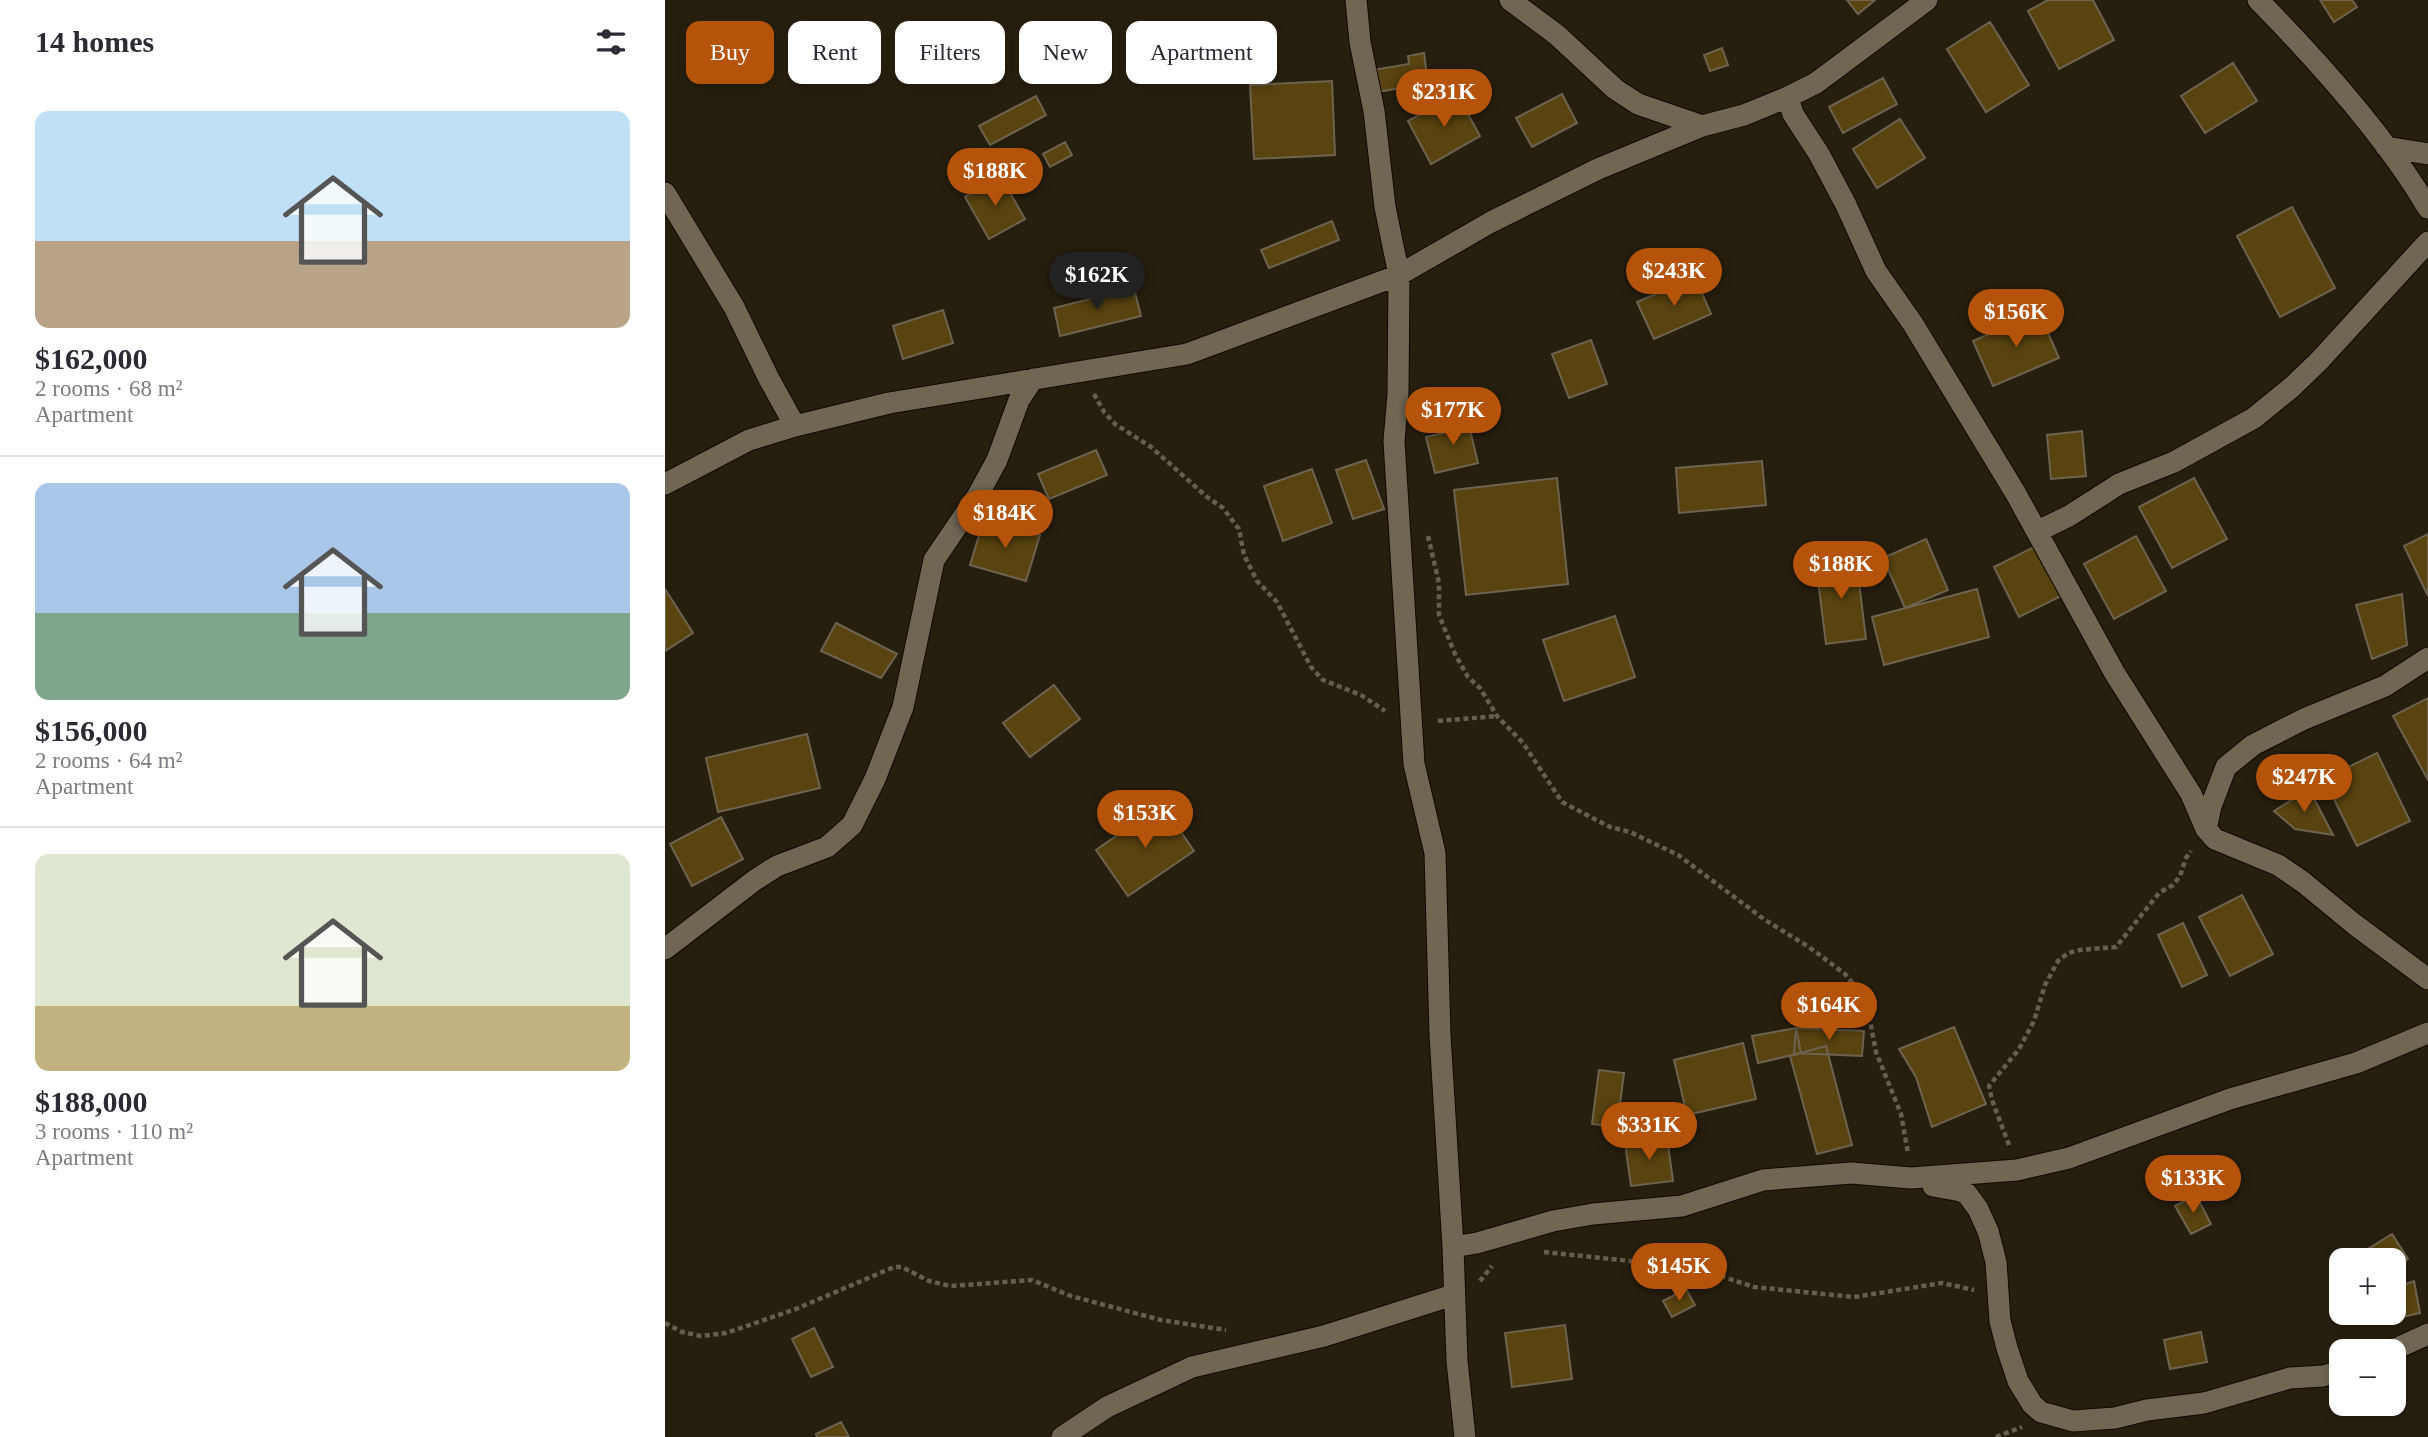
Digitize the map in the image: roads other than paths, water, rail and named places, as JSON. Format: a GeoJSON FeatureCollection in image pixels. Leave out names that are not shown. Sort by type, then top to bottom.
{"type":"FeatureCollection","features":[{"type":"Feature","properties":{"kind":"street"},"geometry":{"type":"LineString","coordinates":[[1356,0],[1360,42],[1374,111],[1385,207],[1399,275],[1398,394],[1394,441],[1414,764],[1435,853],[1440,1035],[1453,1247],[1453,1295],[1465,1437]]}},
{"type":"Feature","properties":{"kind":"street"},"geometry":{"type":"LineString","coordinates":[[1510,0],[1557,36],[1615,89],[1638,104],[1702,126]]}},
{"type":"Feature","properties":{"kind":"street"},"geometry":{"type":"LineString","coordinates":[[665,484],[749,440],[795,426],[889,403],[1187,354],[1399,275],[1544,195],[1598,169],[1702,126],[1744,115],[1816,83],[1927,0]]}},
{"type":"Feature","properties":{"kind":"street"},"geometry":{"type":"LineString","coordinates":[[2258,0],[2288,30],[2386,148],[2428,208]]}},
{"type":"Feature","properties":{"kind":"street"},"geometry":{"type":"LineString","coordinates":[[1788,97],[1793,114],[1819,154],[1846,205],[1876,271],[1913,324],[2038,531],[2114,672],[2191,794],[2206,829],[2214,839],[2278,865],[2302,881],[2428,979]]}},
{"type":"Feature","properties":{"kind":"street"},"geometry":{"type":"LineString","coordinates":[[2386,148],[2428,154]]}},
{"type":"Feature","properties":{"kind":"street"},"geometry":{"type":"LineString","coordinates":[[665,193],[734,307],[795,426]]}},
{"type":"Feature","properties":{"kind":"street"},"geometry":{"type":"LineString","coordinates":[[2038,531],[2069,516],[2119,484],[2174,461],[2254,418],[2319,361],[2428,242]]}},
{"type":"Feature","properties":{"kind":"street"},"geometry":{"type":"LineString","coordinates":[[665,949],[755,880],[777,866],[827,846],[852,825],[875,779],[903,707],[934,560],[985,483],[997,460],[1019,400],[1033,379]]}},
{"type":"Feature","properties":{"kind":"street"},"geometry":{"type":"LineString","coordinates":[[2206,829],[2211,806],[2227,767],[2253,744],[2304,719],[2385,686],[2428,658]]}},
{"type":"Feature","properties":{"kind":"street"},"geometry":{"type":"LineString","coordinates":[[1453,1247],[1477,1243],[1553,1221],[1593,1214],[1682,1206],[1763,1180],[1851,1173],[1911,1178],[2017,1170],[2069,1158],[2230,1099],[2356,1063],[2428,1032]]}},
{"type":"Feature","properties":{"kind":"street"},"geometry":{"type":"LineString","coordinates":[[1911,1178],[1961,1191],[1978,1209],[1994,1249],[2007,1348],[2018,1381],[2041,1412],[2073,1421],[2115,1418],[2147,1410],[2204,1403],[2290,1378],[2329,1374]]}},
{"type":"Feature","properties":{"kind":"street"},"geometry":{"type":"LineString","coordinates":[[1062,1437],[1107,1407],[1192,1367],[1324,1336],[1453,1295]]}},
{"type":"Feature","properties":{"kind":"street"},"geometry":{"type":"LineString","coordinates":[[2406,1344],[2428,1334]]}}]}
